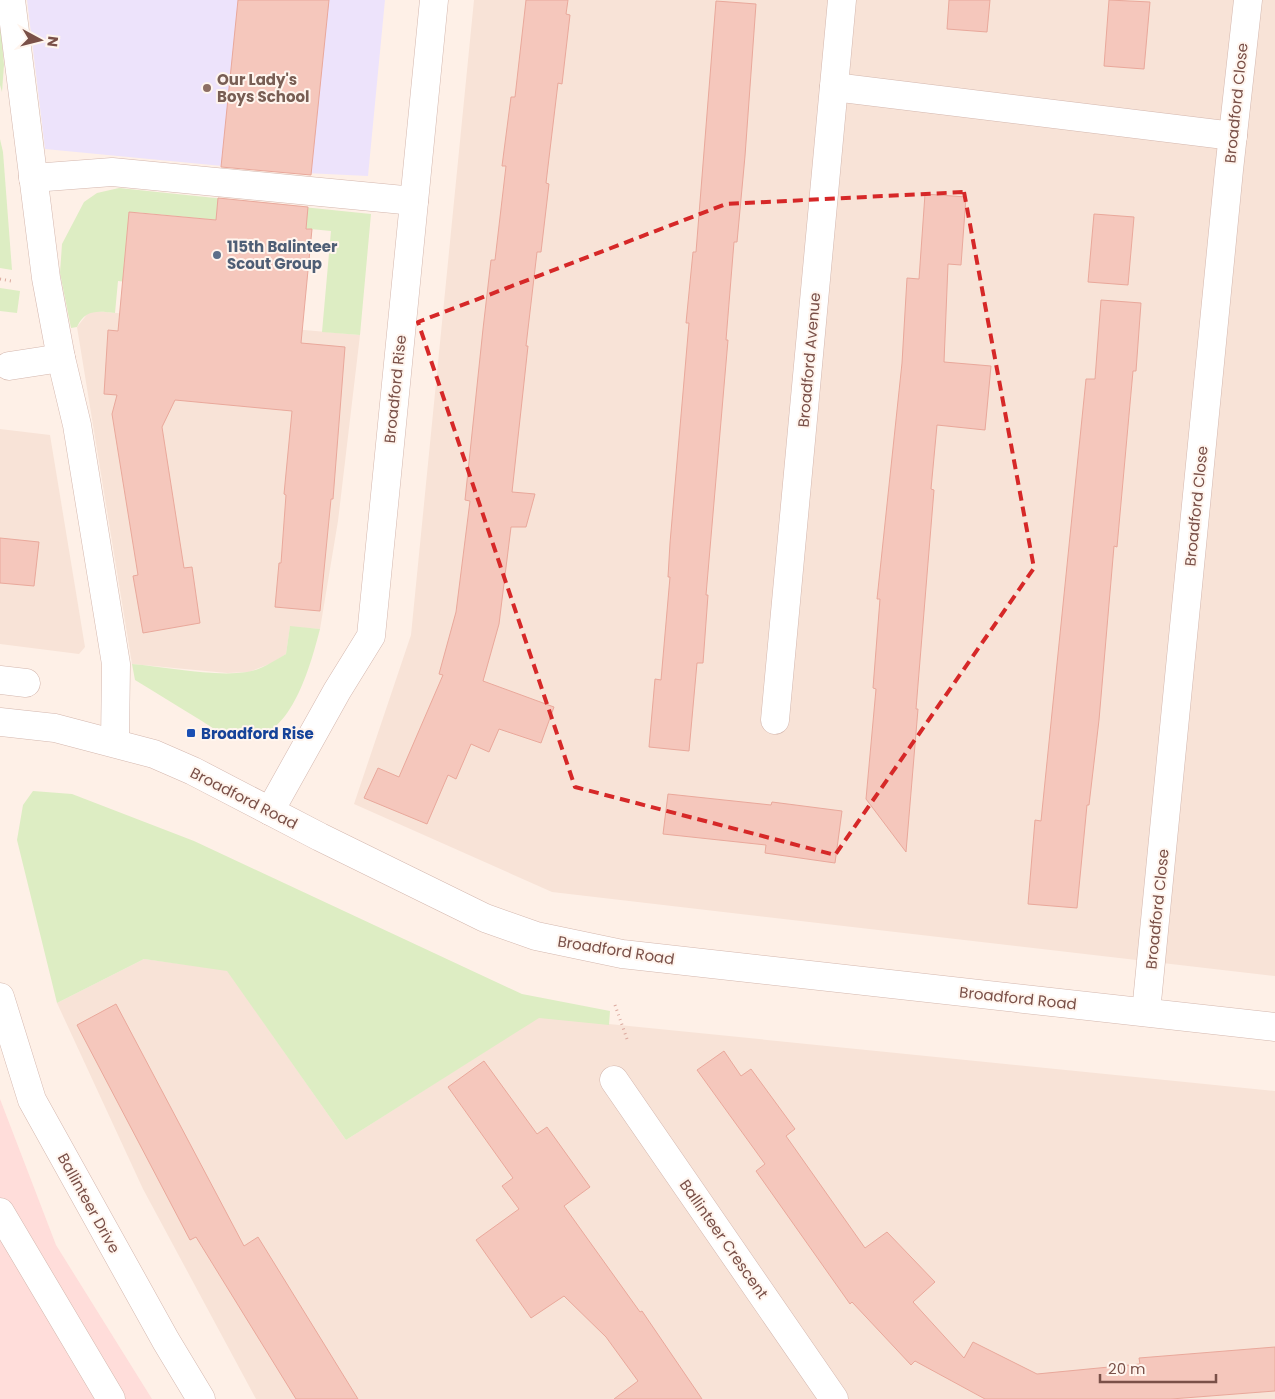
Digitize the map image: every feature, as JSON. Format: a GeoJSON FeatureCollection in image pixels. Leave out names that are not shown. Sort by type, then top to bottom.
{"type":"FeatureCollection","features":[{"type":"Feature","properties":{"kind":"street"},"geometry":{"type":"LineString","coordinates":[[11,0],[46,278],[61,358],[77,425],[116,664],[115,742]]}},
{"type":"Feature","properties":{"kind":"street","name":"Broadford Rise"},"geometry":{"type":"LineString","coordinates":[[270,811],[337,691],[371,636],[434,0]]}},
{"type":"Feature","properties":{"kind":"street","name":"Broadford Avenue"},"geometry":{"type":"LineString","coordinates":[[776,720],[842,0]]}},
{"type":"Feature","properties":{"kind":"street","name":"Broadford Close"},"geometry":{"type":"LineString","coordinates":[[1146,1012],[1232,136],[1248,0]]}},
{"type":"Feature","properties":{"kind":"street"},"geometry":{"type":"LineString","coordinates":[[834,87],[1232,136]]}},
{"type":"Feature","properties":{"kind":"street"},"geometry":{"type":"LineString","coordinates":[[33,178],[112,172],[414,201]]}},
{"type":"Feature","properties":{"kind":"street"},"geometry":{"type":"LineString","coordinates":[[9,366],[61,358]]}},
{"type":"Feature","properties":{"kind":"street","name":"Broadford Road"},"geometry":{"type":"LineString","coordinates":[[0,722],[55,728],[115,742],[154,754],[178,764],[485,918],[536,936],[622,954],[1275,1027]]}},
{"type":"Feature","properties":{"kind":"street","name":"Ballinteer Drive"},"geometry":{"type":"LineString","coordinates":[[0,997],[32,1100],[166,1341],[201,1399]]}},
{"type":"Feature","properties":{"kind":"street","name":"Ballinteer Crescent"},"geometry":{"type":"LineString","coordinates":[[614,1080],[834,1399]]}},
{"type":"Feature","properties":{"kind":"street"},"geometry":{"type":"LineString","coordinates":[[0,1212],[111,1399]]}},
{"type":"Feature","properties":{"kind":"path"},"geometry":{"type":"LineString","coordinates":[[0,278],[5,279]]}},
{"type":"Feature","properties":{"kind":"path"},"geometry":{"type":"LineString","coordinates":[[615,1005],[627,1039]]}},
{"type":"Feature","properties":{"kind":"highlighted area"},"geometry":{"type":"Polygon","coordinates":[[[964,192],[1034,568],[835,855],[575,787],[418,322],[726,204],[964,192]]]}},
{"type":"Feature","properties":{"kind":"shaded area","name":"Our Lady's Boys School"},"geometry":{"type":"Polygon","coordinates":[[[27,0],[385,0],[368,176],[284,172],[45,149],[27,0]]]}},
{"type":"Feature","properties":{"kind":"shaded area"},"geometry":{"type":"Polygon","coordinates":[[[474,0],[1275,0],[1275,976],[552,892],[354,804],[411,635],[474,0]]]}},
{"type":"Feature","properties":{"kind":"shaded area"},"geometry":{"type":"Polygon","coordinates":[[[94,311],[360,335],[338,521],[320,629],[290,627],[286,654],[272,663],[249,672],[227,673],[132,664],[77,327],[88,313],[94,311]]]}},
{"type":"Feature","properties":{"kind":"shaded area"},"geometry":{"type":"Polygon","coordinates":[[[0,429],[50,435],[85,647],[79,654],[0,644],[0,429]]]}},
{"type":"Feature","properties":{"kind":"shaded area"},"geometry":{"type":"Polygon","coordinates":[[[144,959],[227,970],[346,1140],[539,1017],[1275,1091],[1275,1399],[256,1399],[143,1189],[57,1003],[144,959]]]}},
{"type":"Feature","properties":{"kind":"shaded area"},"geometry":{"type":"Polygon","coordinates":[[[0,1099],[56,1245],[152,1399],[0,1399],[0,1099]]]}},
{"type":"Feature","properties":{"kind":"green space"},"geometry":{"type":"Polygon","coordinates":[[[0,19],[4,65],[2,92],[0,85],[0,19]]]}},
{"type":"Feature","properties":{"kind":"green space"},"geometry":{"type":"Polygon","coordinates":[[[0,139],[3,152],[12,270],[0,268],[0,139]]]}},
{"type":"Feature","properties":{"kind":"green space"},"geometry":{"type":"Polygon","coordinates":[[[119,188],[371,214],[360,335],[322,332],[331,231],[134,212],[127,282],[118,281],[115,313],[93,312],[84,317],[77,327],[71,328],[60,273],[62,244],[84,202],[97,193],[119,188]]]}},
{"type":"Feature","properties":{"kind":"green space"},"geometry":{"type":"Polygon","coordinates":[[[0,288],[20,291],[17,313],[0,311],[0,288]]]}},
{"type":"Feature","properties":{"kind":"green space"},"geometry":{"type":"Polygon","coordinates":[[[290,626],[320,629],[310,664],[294,702],[283,719],[269,731],[253,738],[234,738],[224,735],[135,680],[132,664],[220,673],[247,672],[257,669],[286,654],[290,626]]]}},
{"type":"Feature","properties":{"kind":"green space"},"geometry":{"type":"Polygon","coordinates":[[[33,791],[72,794],[194,841],[522,994],[610,1011],[609,1025],[539,1018],[346,1140],[227,971],[144,959],[57,1003],[17,840],[23,805],[33,791]]]}},
{"type":"Feature","properties":{"kind":"building"},"geometry":{"type":"Polygon","coordinates":[[[238,0],[329,0],[311,175],[221,167],[238,0]]]}},
{"type":"Feature","properties":{"kind":"building"},"geometry":{"type":"Polygon","coordinates":[[[526,0],[568,0],[566,14],[570,15],[562,84],[558,83],[546,183],[549,184],[541,252],[537,252],[512,492],[535,494],[526,527],[511,527],[499,624],[483,681],[554,707],[541,743],[499,729],[489,752],[471,744],[456,779],[448,775],[427,824],[364,798],[378,768],[399,777],[443,675],[439,674],[456,612],[470,501],[465,500],[483,329],[491,260],[495,260],[506,166],[502,166],[511,97],[515,97],[526,0]]]}},
{"type":"Feature","properties":{"kind":"building"},"geometry":{"type":"Polygon","coordinates":[[[949,0],[990,0],[987,32],[947,29],[949,0]]]}},
{"type":"Feature","properties":{"kind":"building"},"geometry":{"type":"Polygon","coordinates":[[[1109,0],[1150,2],[1144,69],[1104,66],[1109,0]]]}},
{"type":"Feature","properties":{"kind":"building"},"geometry":{"type":"Polygon","coordinates":[[[716,1],[756,4],[745,156],[737,242],[734,242],[726,340],[728,340],[706,595],[708,595],[703,663],[697,663],[689,751],[649,747],[655,679],[661,680],[670,577],[668,577],[670,543],[689,323],[686,323],[693,252],[696,252],[716,1]]]}},
{"type":"Feature","properties":{"kind":"building"},"geometry":{"type":"Polygon","coordinates":[[[925,194],[966,197],[961,265],[948,264],[944,362],[991,366],[985,430],[937,425],[931,489],[934,490],[906,852],[866,799],[876,689],[873,688],[880,599],[877,599],[902,363],[907,278],[919,279],[925,194]]]}},
{"type":"Feature","properties":{"kind":"building"},"geometry":{"type":"Polygon","coordinates":[[[218,198],[308,207],[306,229],[312,229],[301,343],[345,347],[333,499],[331,499],[320,611],[275,607],[279,563],[281,563],[286,495],[284,494],[292,411],[175,400],[162,427],[184,568],[192,567],[200,623],[143,633],[133,576],[138,575],[112,414],[117,395],[104,394],[108,330],[118,331],[129,212],[216,220],[218,198]]]}},
{"type":"Feature","properties":{"kind":"building"},"geometry":{"type":"Polygon","coordinates":[[[1094,214],[1134,217],[1128,285],[1088,282],[1094,214]]]}},
{"type":"Feature","properties":{"kind":"building"},"geometry":{"type":"Polygon","coordinates":[[[1101,300],[1141,303],[1136,371],[1133,371],[1117,547],[1114,546],[1099,720],[1089,805],[1087,805],[1077,908],[1028,904],[1035,820],[1041,821],[1086,379],[1095,379],[1101,300]]]}},
{"type":"Feature","properties":{"kind":"building"},"geometry":{"type":"Polygon","coordinates":[[[0,538],[39,542],[34,586],[0,583],[0,538]]]}},
{"type":"Feature","properties":{"kind":"building"},"geometry":{"type":"Polygon","coordinates":[[[668,794],[771,805],[772,802],[842,811],[835,863],[765,853],[766,845],[663,834],[668,794]]]}},
{"type":"Feature","properties":{"kind":"building"},"geometry":{"type":"Polygon","coordinates":[[[116,1004],[244,1246],[258,1237],[358,1399],[296,1399],[196,1237],[190,1240],[77,1025],[116,1004]]]}},
{"type":"Feature","properties":{"kind":"building"},"geometry":{"type":"Polygon","coordinates":[[[724,1051],[741,1076],[751,1069],[795,1129],[786,1136],[865,1248],[887,1232],[935,1282],[913,1302],[964,1358],[973,1342],[1037,1374],[1140,1364],[1139,1358],[1275,1347],[1275,1391],[1171,1399],[985,1399],[915,1361],[911,1365],[852,1302],[850,1304],[756,1171],[765,1164],[697,1070],[724,1051]]]}},
{"type":"Feature","properties":{"kind":"building"},"geometry":{"type":"Polygon","coordinates":[[[484,1061],[537,1134],[547,1127],[590,1187],[564,1206],[640,1312],[642,1311],[702,1399],[614,1399],[638,1381],[606,1337],[564,1296],[531,1318],[476,1240],[519,1209],[502,1186],[513,1178],[448,1087],[484,1061]]]}},
{"type":"Feature","properties":{"kind":"place","name":"Our Lady's Boys School"},"geometry":{"type":"Point","coordinates":[207,88]}},
{"type":"Feature","properties":{"kind":"place","name":"115th Balinteer Scout Group"},"geometry":{"type":"Point","coordinates":[217,255]}},
{"type":"Feature","properties":{"kind":"place","name":"Broadford Rise"},"geometry":{"type":"Point","coordinates":[191,733]}}]}
